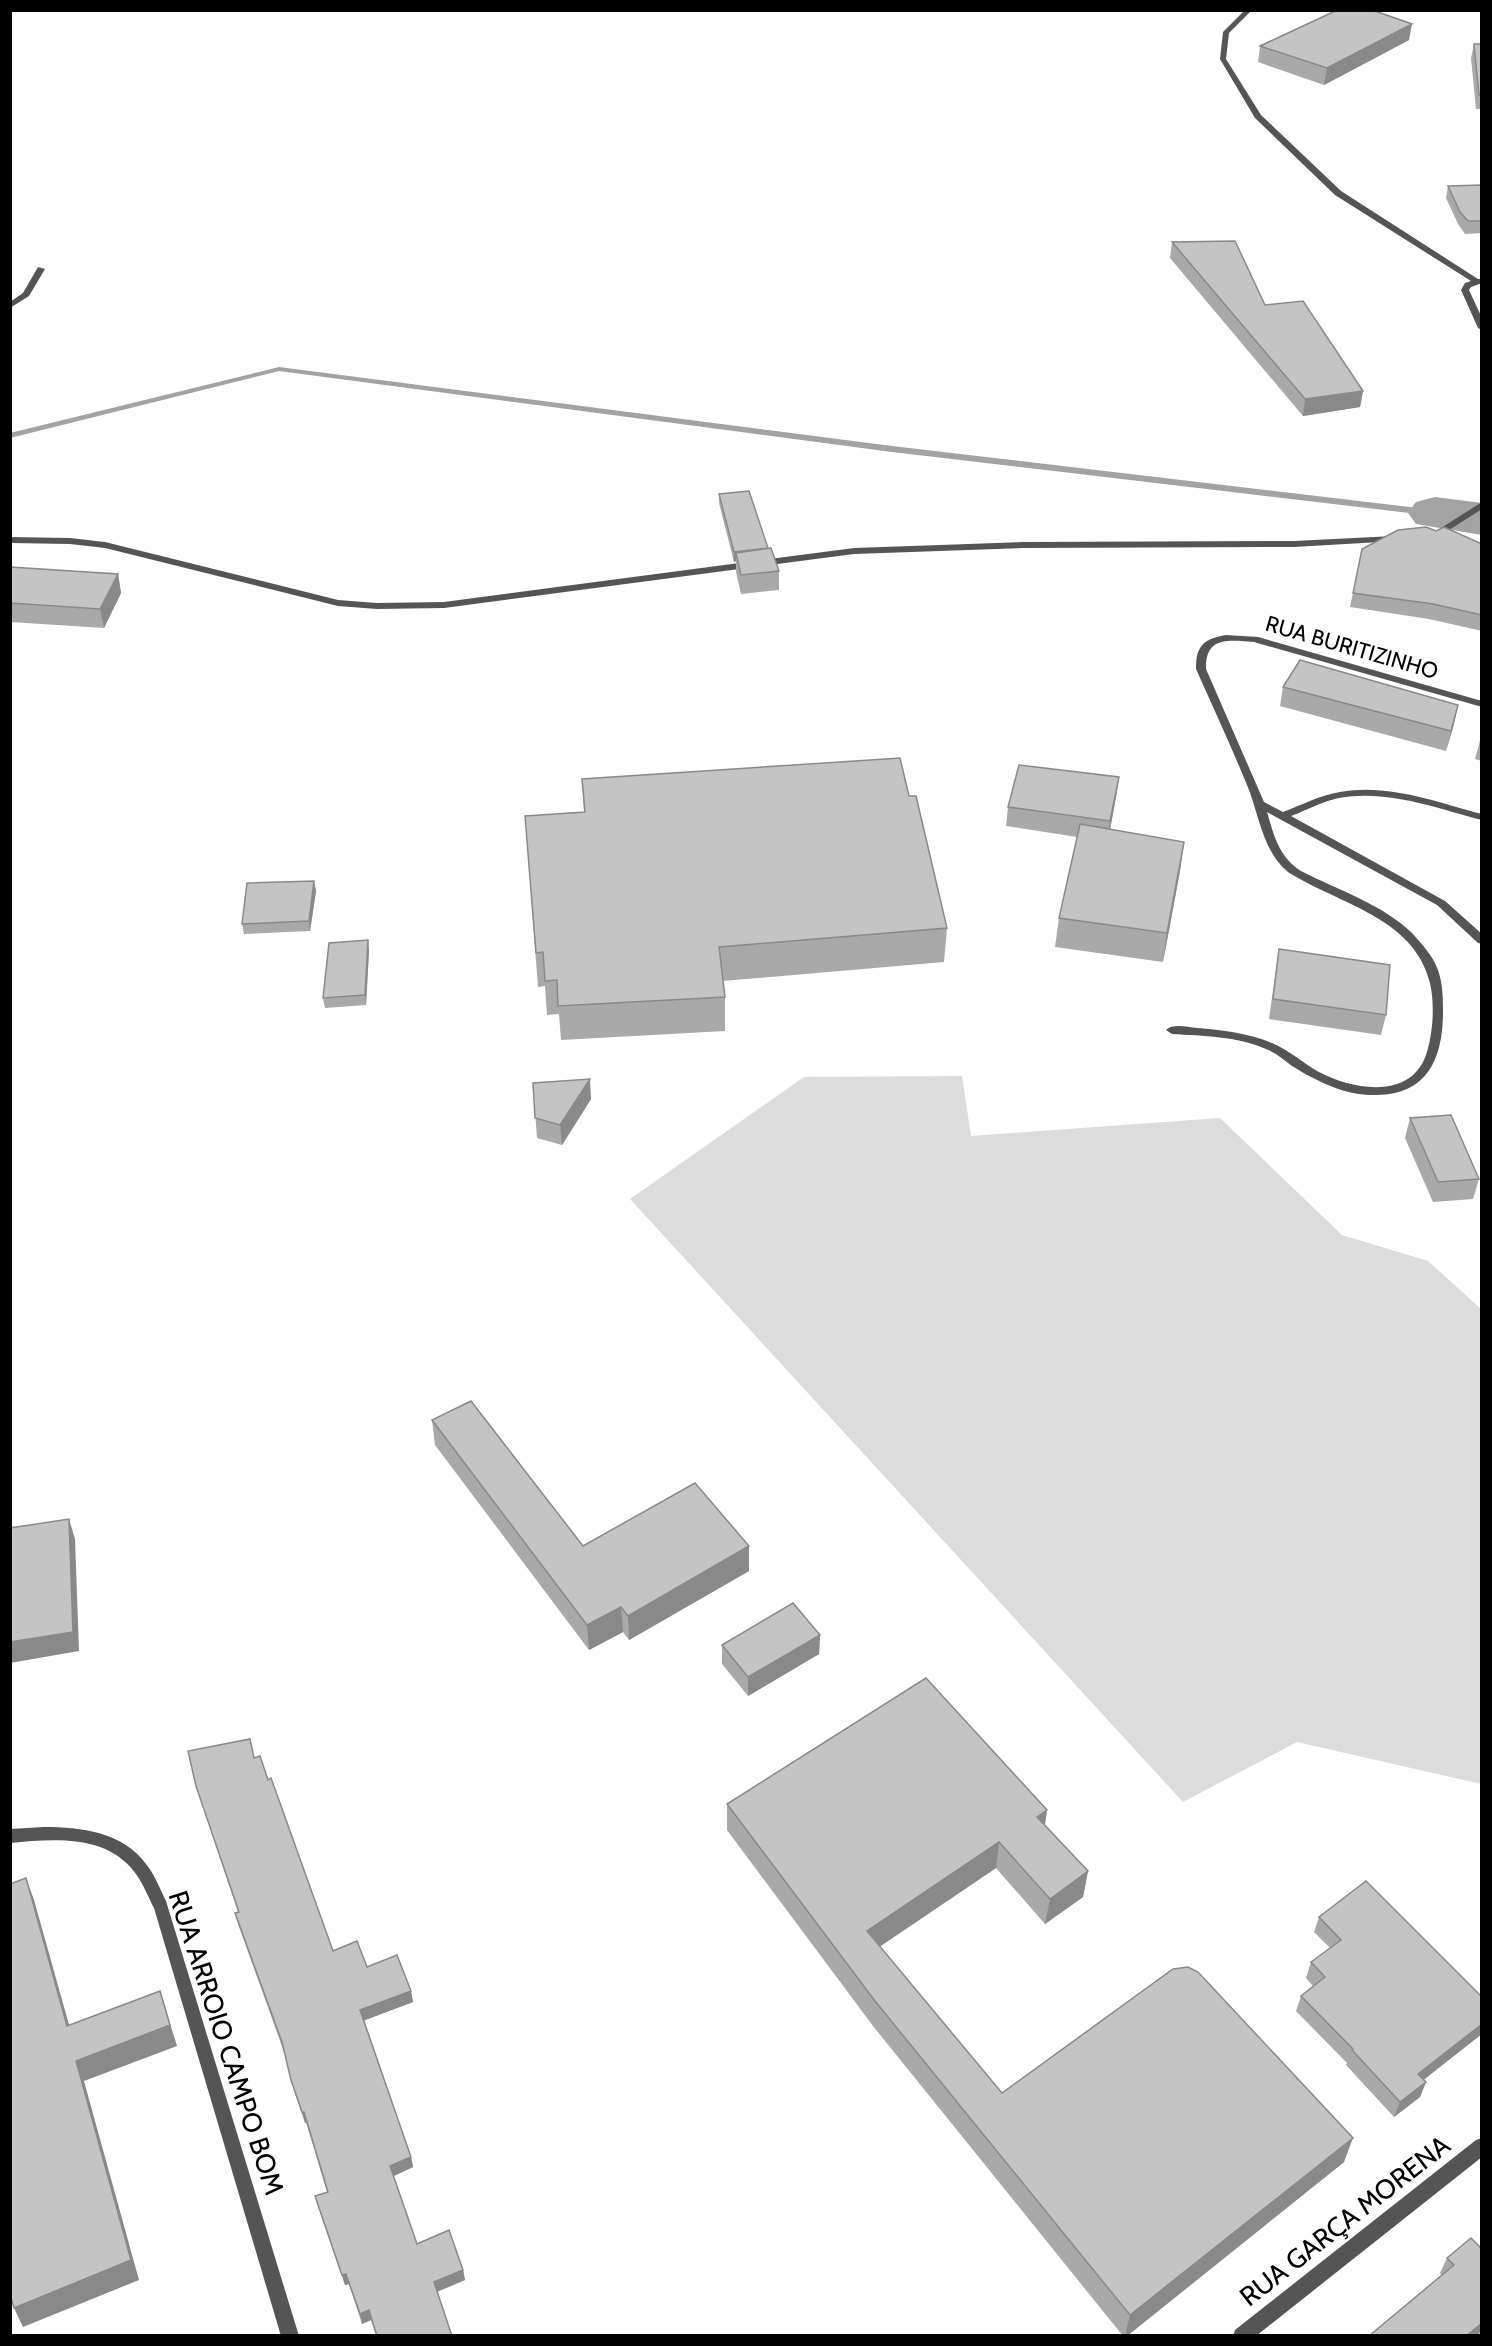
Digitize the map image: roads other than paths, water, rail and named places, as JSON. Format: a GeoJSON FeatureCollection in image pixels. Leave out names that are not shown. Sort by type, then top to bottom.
{"type":"FeatureCollection","features":[{"type":"Feature","properties":{"kind":"street"},"geometry":{"type":"LineString","coordinates":[[1249,10],[1226,32],[1222,59],[1258,116],[1338,193],[1479,281]]}},
{"type":"Feature","properties":{"kind":"street"},"geometry":{"type":"LineString","coordinates":[[10,306],[26,294],[40,269]]}},
{"type":"Feature","properties":{"kind":"street"},"geometry":{"type":"LineString","coordinates":[[1479,281],[1468,285],[1465,290],[1482,328]]}},
{"type":"Feature","properties":{"kind":"street"},"geometry":{"type":"LineString","coordinates":[[1449,540],[1433,536],[1482,505]]}},
{"type":"Feature","properties":{"kind":"street"},"geometry":{"type":"LineString","coordinates":[[10,540],[70,541],[105,545],[338,603],[413,606],[444,605],[854,550],[1127,544],[1262,546],[1408,538]]}},
{"type":"Feature","properties":{"kind":"street","name":"RUA BURITIZINHO"},"geometry":{"type":"LineString","coordinates":[[1259,803],[1201,669],[1199,658],[1201,651],[1211,641],[1237,637],[1281,645],[1482,704]]}},
{"type":"Feature","properties":{"kind":"street"},"geometry":{"type":"LineString","coordinates":[[1283,816],[1339,795],[1359,792],[1379,793],[1482,817]]}},
{"type":"Feature","properties":{"kind":"street"},"geometry":{"type":"LineString","coordinates":[[1259,803],[1441,903],[1482,941]]}},
{"type":"Feature","properties":{"kind":"street"},"geometry":{"type":"LineString","coordinates":[[1172,1030],[1246,1038],[1271,1046],[1318,1077],[1348,1090],[1376,1091],[1404,1086],[1412,1083],[1422,1073],[1430,1060],[1439,1001],[1436,977],[1425,954],[1407,934],[1389,920],[1287,867],[1276,854],[1259,803]]}},
{"type":"Feature","properties":{"kind":"street","name":"RUA ARROIO CAMPO BOM"},"geometry":{"type":"LineString","coordinates":[[10,1836],[62,1832],[109,1841],[139,1865],[161,1906],[290,2336]]}},
{"type":"Feature","properties":{"kind":"street","name":"RUA GARÇA MORENA"},"geometry":{"type":"LineString","coordinates":[[1241,2336],[1482,2146]]}},
{"type":"Feature","properties":{"kind":"waterway"},"geometry":{"type":"LineString","coordinates":[[10,436],[279,369],[892,449],[1435,513]]}},
{"type":"Feature","properties":{"kind":"waterway"},"geometry":{"type":"LineString","coordinates":[[1435,513],[1482,519]]}}]}
